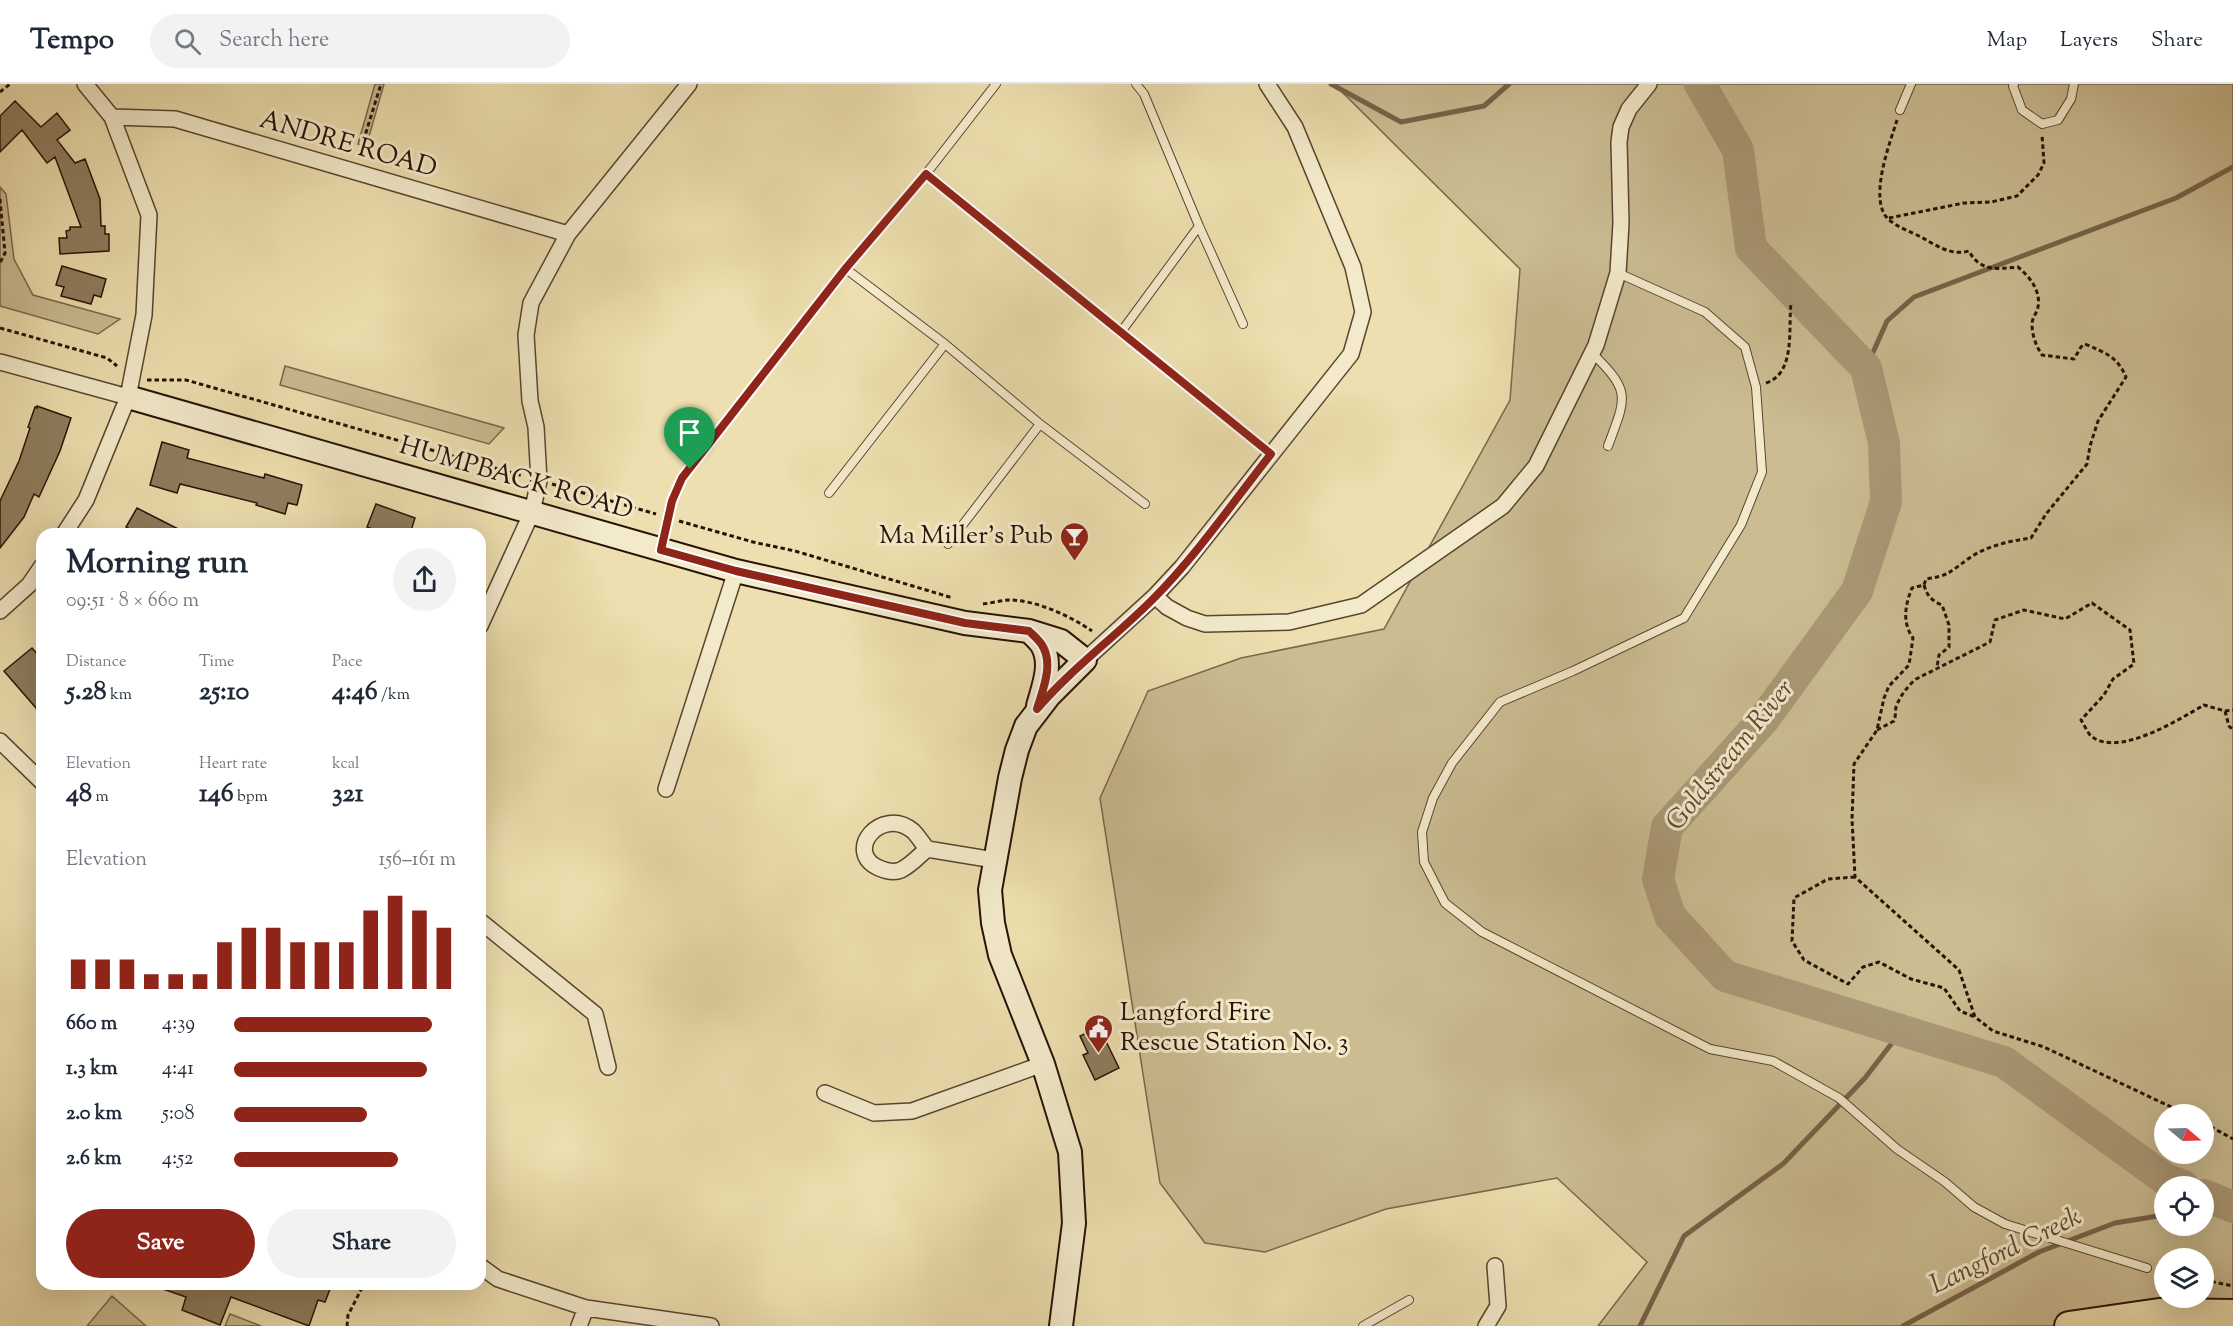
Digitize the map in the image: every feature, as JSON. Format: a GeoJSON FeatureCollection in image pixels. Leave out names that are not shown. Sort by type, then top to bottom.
{"type":"FeatureCollection","features":[{"type":"Feature","properties":{"kind":"highway"},"geometry":{"type":"LineString","coordinates":[[2069,1326],[2159,1313],[2233,1314]]}},
{"type":"Feature","properties":{"kind":"street"},"geometry":{"type":"LineString","coordinates":[[68,528],[86,500],[130,386],[144,315],[149,215],[112,117],[85,84]]}},
{"type":"Feature","properties":{"kind":"street"},"geometry":{"type":"LineString","coordinates":[[486,613],[532,512],[539,481],[536,427],[530,401],[526,335],[531,303],[568,234],[689,84]]}},
{"type":"Feature","properties":{"kind":"street"},"geometry":{"type":"LineString","coordinates":[[1061,1326],[1074,1223],[1070,1152],[1043,1064],[1000,955],[993,922],[990,890],[994,860],[1017,750],[1026,726],[1037,709],[1085,660],[1155,596],[1182,567],[1351,354],[1362,312],[1353,267],[1295,127],[1267,84]]}},
{"type":"Feature","properties":{"kind":"street"},"geometry":{"type":"LineString","coordinates":[[1155,596],[1167,607],[1187,618],[1205,624],[1289,622],[1362,605],[1503,506],[1536,466],[1592,353],[1618,273],[1621,223],[1619,142],[1621,127],[1629,110],[1649,84]]}},
{"type":"Feature","properties":{"kind":"street","name":"ANDRE ROAD"},"geometry":{"type":"LineString","coordinates":[[112,117],[175,119],[568,234]]}},
{"type":"Feature","properties":{"kind":"street","name":"HUMPBACK ROAD"},"geometry":{"type":"LineString","coordinates":[[0,362],[130,386],[532,512],[736,571],[965,623],[1029,631],[1061,641],[1085,660]]}},
{"type":"Feature","properties":{"kind":"street"},"geometry":{"type":"LineString","coordinates":[[666,789],[736,571]]}},
{"type":"Feature","properties":{"kind":"street"},"geometry":{"type":"LineString","coordinates":[[0,611],[29,585],[36,575]]}},
{"type":"Feature","properties":{"kind":"street"},"geometry":{"type":"LineString","coordinates":[[1029,631],[1042,645],[1047,662],[1046,678],[1037,709]]}},
{"type":"Feature","properties":{"kind":"street"},"geometry":{"type":"LineString","coordinates":[[0,741],[36,776]]}},
{"type":"Feature","properties":{"kind":"street"},"geometry":{"type":"LineString","coordinates":[[927,849],[994,860]]}},
{"type":"Feature","properties":{"kind":"street"},"geometry":{"type":"LineString","coordinates":[[486,926],[595,1014],[608,1067]]}},
{"type":"Feature","properties":{"kind":"street"},"geometry":{"type":"LineString","coordinates":[[825,1093],[874,1113],[912,1111],[1043,1064]]}},
{"type":"Feature","properties":{"kind":"street"},"geometry":{"type":"LineString","coordinates":[[1486,1326],[1498,1306],[1496,1266]]}},
{"type":"Feature","properties":{"kind":"street"},"geometry":{"type":"LineString","coordinates":[[486,1270],[498,1279],[586,1308],[711,1326]]}},
{"type":"Feature","properties":{"kind":"street"},"geometry":{"type":"LineString","coordinates":[[579,1326],[586,1308]]}},
{"type":"Feature","properties":{"kind":"lane"},"geometry":{"type":"LineString","coordinates":[[661,550],[672,501],[682,478],[846,268],[926,174],[996,84]]}},
{"type":"Feature","properties":{"kind":"lane"},"geometry":{"type":"LineString","coordinates":[[1136,84],[1144,94],[1198,226],[1243,324]]}},
{"type":"Feature","properties":{"kind":"lane"},"geometry":{"type":"LineString","coordinates":[[1900,110],[1911,84]]}},
{"type":"Feature","properties":{"kind":"lane"},"geometry":{"type":"LineString","coordinates":[[2014,84],[2022,110],[2042,124],[2058,120],[2072,99],[2074,84]]}},
{"type":"Feature","properties":{"kind":"lane"},"geometry":{"type":"LineString","coordinates":[[926,174],[1271,454]]}},
{"type":"Feature","properties":{"kind":"lane"},"geometry":{"type":"LineString","coordinates":[[1121,332],[1198,226]]}},
{"type":"Feature","properties":{"kind":"lane"},"geometry":{"type":"LineString","coordinates":[[846,268],[945,344],[1040,424],[1145,504]]}},
{"type":"Feature","properties":{"kind":"lane"},"geometry":{"type":"LineString","coordinates":[[1618,273],[1705,312],[1745,347],[1756,387],[1762,472],[1741,525],[1683,618],[1573,671],[1500,702],[1452,763],[1433,798],[1422,832],[1424,862],[1445,903],[1482,932],[1710,1049],[1773,1061],[1792,1071],[1839,1098],[1897,1149],[1945,1182],[1974,1207],[2005,1224],[2147,1268]]}},
{"type":"Feature","properties":{"kind":"lane"},"geometry":{"type":"LineString","coordinates":[[830,493],[945,344]]}},
{"type":"Feature","properties":{"kind":"lane"},"geometry":{"type":"LineString","coordinates":[[1592,353],[1615,376],[1622,390],[1621,411],[1608,447]]}},
{"type":"Feature","properties":{"kind":"lane"},"geometry":{"type":"LineString","coordinates":[[948,544],[1040,424]]}},
{"type":"Feature","properties":{"kind":"lane"},"geometry":{"type":"LineString","coordinates":[[1363,1326],[1409,1300]]}},
{"type":"Feature","properties":{"kind":"path"},"geometry":{"type":"LineString","coordinates":[[0,92],[10,84]]}},
{"type":"Feature","properties":{"kind":"path"},"geometry":{"type":"LineString","coordinates":[[354,171],[381,84]]}},
{"type":"Feature","properties":{"kind":"path"},"geometry":{"type":"LineString","coordinates":[[1900,110],[1881,178],[1880,204],[1888,218],[1944,250],[1959,254],[1969,251],[1973,259],[1992,269],[2018,267],[2029,277],[2039,296],[2038,309],[2031,322],[2036,346],[2042,355],[2074,359],[2085,344],[2113,357],[2121,365],[2126,377],[2098,421],[2087,464],[2046,514],[2031,538],[2005,542],[1968,559],[1944,576],[1926,579],[1924,585],[1926,593],[1934,602],[1942,605],[1949,625],[1949,647],[1940,655],[1937,667]]}},
{"type":"Feature","properties":{"kind":"path"},"geometry":{"type":"LineString","coordinates":[[1888,218],[1964,203],[1991,202],[2017,196],[2038,175],[2044,164],[2042,124]]}},
{"type":"Feature","properties":{"kind":"path"},"geometry":{"type":"LineString","coordinates":[[0,199],[5,253],[0,263]]}},
{"type":"Feature","properties":{"kind":"path"},"geometry":{"type":"LineString","coordinates":[[1756,387],[1772,381],[1785,366],[1791,304]]}},
{"type":"Feature","properties":{"kind":"path"},"geometry":{"type":"LineString","coordinates":[[0,328],[107,358],[130,386],[148,381],[186,380],[753,542],[795,550],[962,601]]}},
{"type":"Feature","properties":{"kind":"path"},"geometry":{"type":"LineString","coordinates":[[1924,585],[1912,588],[1908,598],[1906,628],[1913,638],[1909,664],[1889,686],[1877,730],[1854,764],[1852,819],[1855,877],[1959,970],[1975,1017]]}},
{"type":"Feature","properties":{"kind":"path"},"geometry":{"type":"LineString","coordinates":[[978,605],[1009,600],[1023,602],[1047,608],[1091,629]]}},
{"type":"Feature","properties":{"kind":"path"},"geometry":{"type":"LineString","coordinates":[[1877,730],[1894,721],[1895,709],[1906,688],[1916,679],[1990,642],[1995,620],[2024,610],[2065,619],[2092,603],[2130,630],[2134,664],[2113,679],[2104,695],[2081,720],[2090,735],[2109,744],[2129,741],[2184,717],[2204,705],[2233,711]]}},
{"type":"Feature","properties":{"kind":"path"},"geometry":{"type":"LineString","coordinates":[[2225,711],[2229,726],[2233,730]]}},
{"type":"Feature","properties":{"kind":"path"},"geometry":{"type":"LineString","coordinates":[[1855,877],[1828,879],[1794,898],[1792,940],[1804,960],[1848,984],[1863,967],[1879,962],[1911,979],[1944,988],[1960,1011],[1975,1017],[1993,1031],[2044,1047],[2165,1104]]}},
{"type":"Feature","properties":{"kind":"path"},"geometry":{"type":"LineString","coordinates":[[2214,1129],[2233,1139]]}},
{"type":"Feature","properties":{"kind":"path"},"geometry":{"type":"LineString","coordinates":[[2214,1282],[2233,1286]]}},
{"type":"Feature","properties":{"kind":"path"},"geometry":{"type":"LineString","coordinates":[[347,1326],[348,1315],[361,1290]]}},
{"type":"Feature","properties":{"kind":"shaded area"},"geometry":{"type":"Polygon","coordinates":[[[375,84],[384,84],[366,147],[358,144],[375,84]]]}},
{"type":"Feature","properties":{"kind":"shaded area"},"geometry":{"type":"Polygon","coordinates":[[[1334,84],[2233,84],[2233,1326],[1598,1326],[1647,1262],[1557,1178],[1386,1209],[1265,1252],[1205,1243],[1160,1183],[1100,798],[1148,691],[1241,658],[1384,629],[1510,400],[1520,269],[1334,84]]]}},
{"type":"Feature","properties":{"kind":"shaded area"},"geometry":{"type":"Polygon","coordinates":[[[0,187],[6,194],[14,259],[33,295],[120,319],[98,334],[0,306],[0,187]]]}},
{"type":"Feature","properties":{"kind":"shaded area"},"geometry":{"type":"Polygon","coordinates":[[[285,366],[504,428],[489,444],[280,385],[285,366]]]}},
{"type":"Feature","properties":{"kind":"shaded area"},"geometry":{"type":"Polygon","coordinates":[[[112,1296],[146,1326],[87,1326],[112,1296]]]}},
{"type":"Feature","properties":{"kind":"shaded area"},"geometry":{"type":"Polygon","coordinates":[[[230,1314],[261,1326],[225,1326],[230,1314]]]}},
{"type":"Feature","properties":{"kind":"building"},"geometry":{"type":"Polygon","coordinates":[[[15,101],[41,127],[57,113],[70,130],[57,140],[75,163],[85,159],[100,199],[101,226],[105,226],[105,234],[109,234],[109,251],[60,254],[59,238],[67,238],[66,231],[70,230],[70,227],[81,227],[55,157],[47,163],[22,130],[0,152],[0,116],[15,101]]]}},
{"type":"Feature","properties":{"kind":"building"},"geometry":{"type":"Polygon","coordinates":[[[62,266],[106,279],[101,297],[94,295],[91,304],[61,296],[64,287],[56,285],[62,266]]]}},
{"type":"Feature","properties":{"kind":"building"},"geometry":{"type":"Polygon","coordinates":[[[37,406],[71,418],[60,451],[39,497],[34,494],[24,517],[0,548],[0,501],[19,461],[30,428],[28,427],[37,406]]]}},
{"type":"Feature","properties":{"kind":"building"},"geometry":{"type":"Polygon","coordinates":[[[162,442],[189,450],[187,458],[264,478],[265,474],[302,485],[297,505],[288,503],[285,514],[256,505],[257,503],[180,484],[177,493],[150,485],[162,442]]]}},
{"type":"Feature","properties":{"kind":"building"},"geometry":{"type":"Polygon","coordinates":[[[376,504],[415,518],[412,528],[367,527],[376,504]]]}},
{"type":"Feature","properties":{"kind":"building"},"geometry":{"type":"Polygon","coordinates":[[[137,508],[176,528],[128,528],[126,527],[137,508]]]}},
{"type":"Feature","properties":{"kind":"building"},"geometry":{"type":"Polygon","coordinates":[[[32,648],[36,653],[36,708],[4,671],[32,648]]]}},
{"type":"Feature","properties":{"kind":"building","name":"Langford Fire Rescue Station No. 3"},"geometry":{"type":"Polygon","coordinates":[[[1099,1027],[1119,1068],[1095,1080],[1083,1055],[1088,1053],[1080,1036],[1099,1027]]]}},
{"type":"Feature","properties":{"kind":"building"},"geometry":{"type":"Polygon","coordinates":[[[166,1290],[330,1290],[325,1302],[318,1300],[309,1326],[231,1297],[220,1325],[182,1310],[186,1297],[166,1290]]]}},
{"type":"Feature","properties":{"kind":"waterway"},"geometry":{"type":"LineString","coordinates":[[1331,84],[1401,122],[1484,106],[1509,84]]}},
{"type":"Feature","properties":{"kind":"waterway","name":"Goldstream River"},"geometry":{"type":"LineString","coordinates":[[1700,84],[1738,150],[1751,248],[1866,368],[1884,443],[1886,502],[1857,591],[1764,719],[1667,827],[1658,879],[1670,916],[1725,976],[2004,1062],[2161,1176]]}},
{"type":"Feature","properties":{"kind":"waterway"},"geometry":{"type":"LineString","coordinates":[[1866,368],[1887,321],[1914,297],[2176,198],[2233,167]]}},
{"type":"Feature","properties":{"kind":"waterway"},"geometry":{"type":"LineString","coordinates":[[1640,1326],[1684,1236],[1783,1164],[1865,1078],[1902,1030]]}},
{"type":"Feature","properties":{"kind":"waterway","name":"Goldstream River"},"geometry":{"type":"LineString","coordinates":[[2214,1199],[2233,1207]]}},
{"type":"Feature","properties":{"kind":"waterway","name":"Langford Creek"},"geometry":{"type":"LineString","coordinates":[[2214,1211],[2233,1210]]}},
{"type":"Feature","properties":{"kind":"waterway","name":"Langford Creek"},"geometry":{"type":"LineString","coordinates":[[1903,1326],[2039,1252],[2115,1223],[2154,1217]]}},
{"type":"Feature","properties":{"kind":"place","name":"Ma Miller’s Pub"},"geometry":{"type":"Point","coordinates":[1074,562]}},
{"type":"Feature","properties":{"kind":"place","name":"Langford Fire Rescue Station No. 3"},"geometry":{"type":"Point","coordinates":[1099,1054]}},
{"type":"Feature","properties":{"kind":"route"},"geometry":{"type":"LineString","coordinates":[[926,174],[1271,454],[1182,567],[1155,596],[1104,642],[1037,709],[1046,678],[1047,662],[1042,645],[1029,631],[965,623],[736,571],[661,550],[672,501],[682,478],[690,469],[846,268],[926,174]]}}]}
